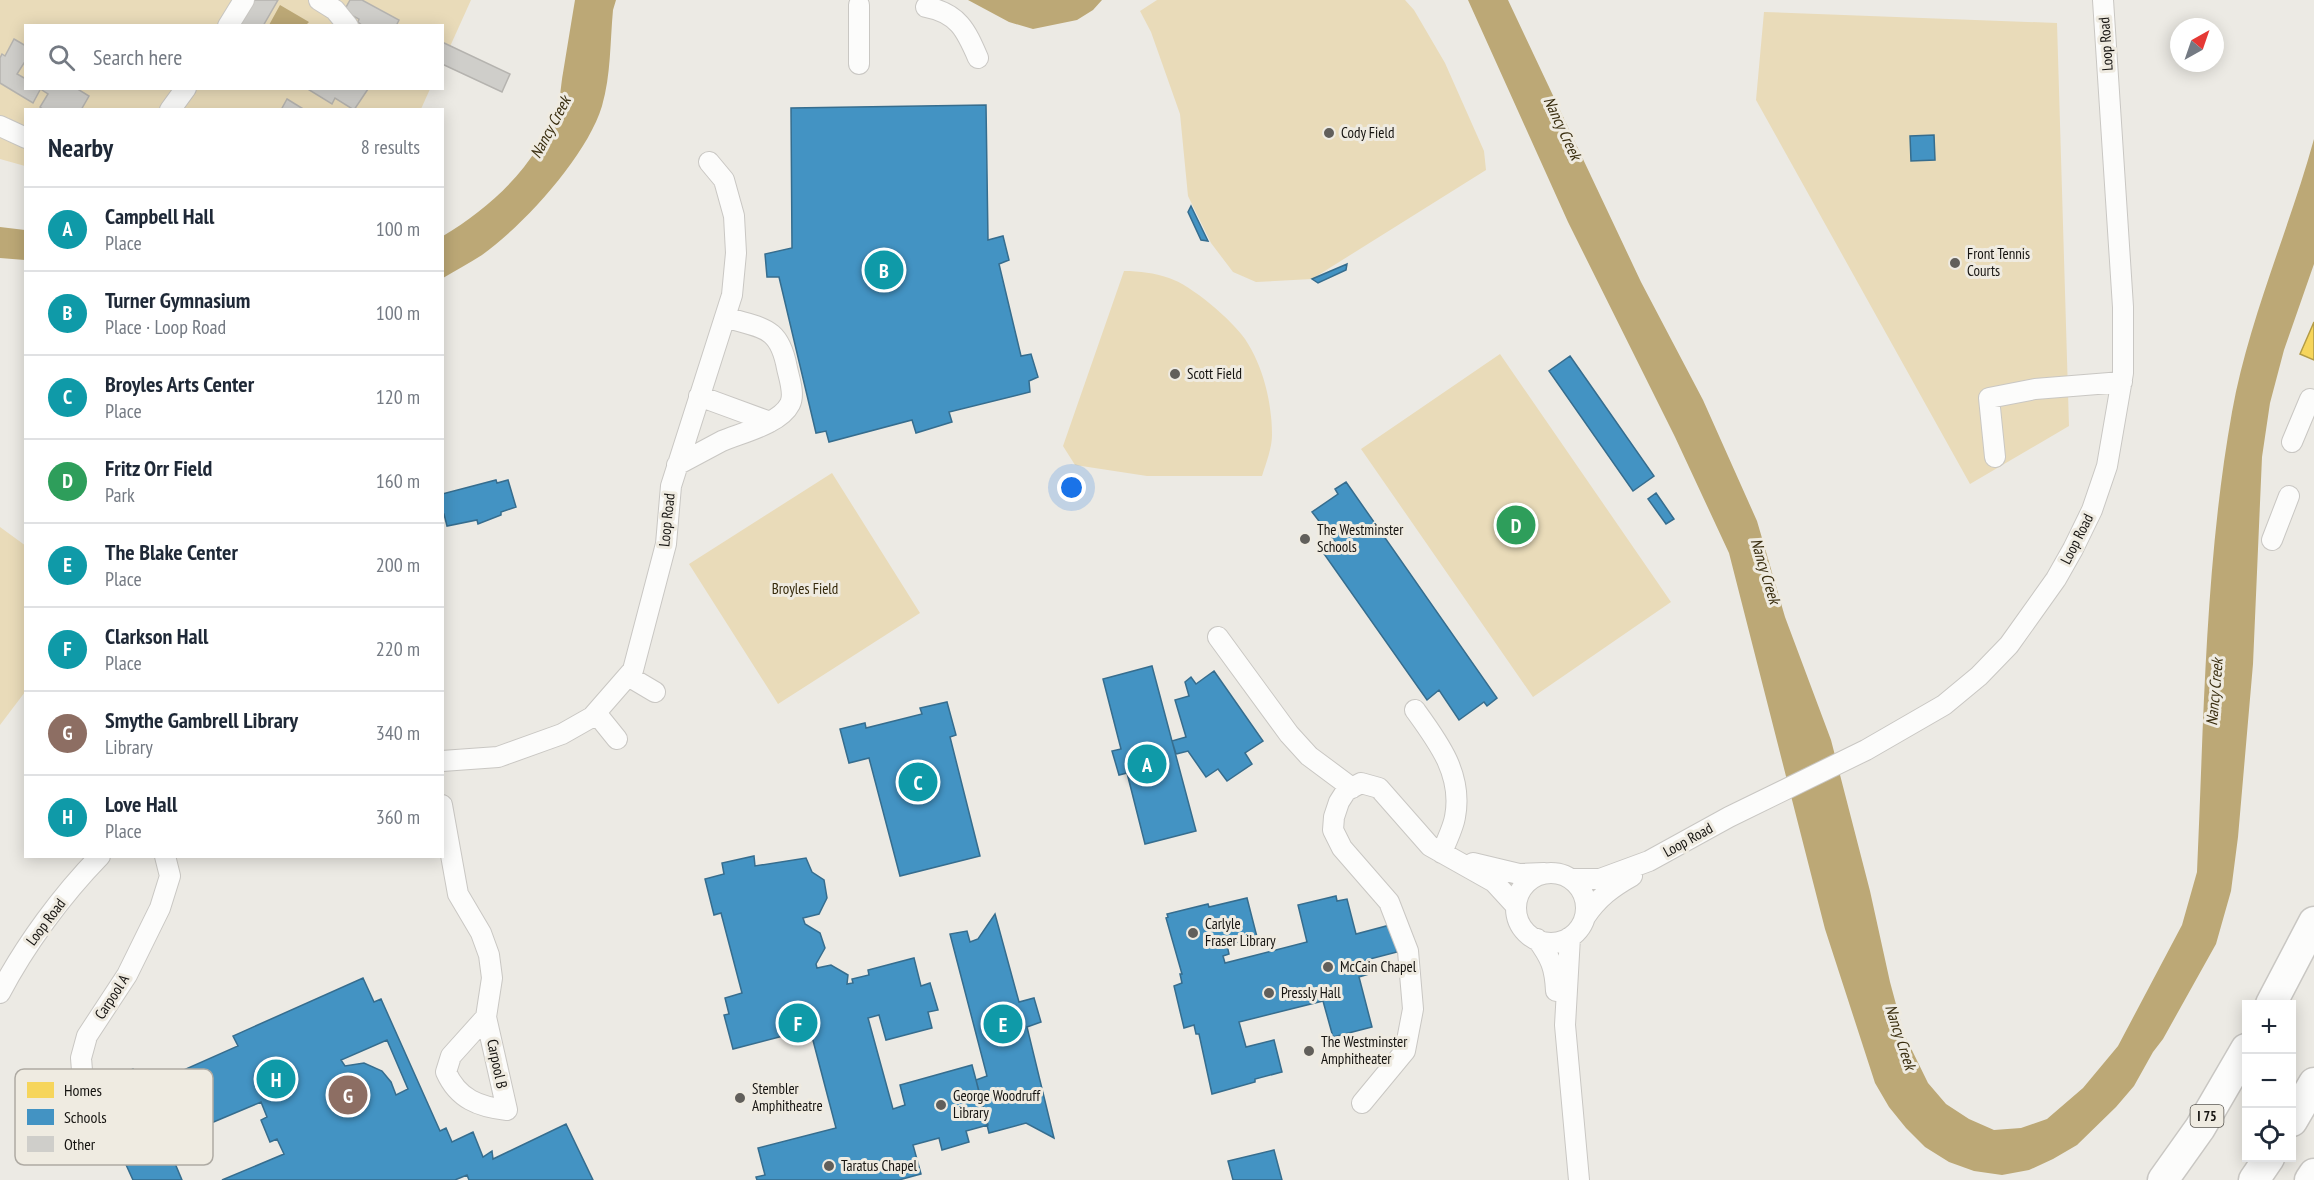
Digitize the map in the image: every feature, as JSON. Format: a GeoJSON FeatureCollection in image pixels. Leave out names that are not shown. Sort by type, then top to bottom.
{"type":"FeatureCollection","features":[{"type":"Feature","properties":{"kind":"highway"},"geometry":{"type":"LineString","coordinates":[[2274,1000],[2314,922]]}},
{"type":"Feature","properties":{"kind":"highway","name":"I 75"},"geometry":{"type":"LineString","coordinates":[[2163,1180],[2200,1128],[2244,1054]]}},
{"type":"Feature","properties":{"kind":"highway"},"geometry":{"type":"LineString","coordinates":[[2296,1114],[2314,1083]]}},
{"type":"Feature","properties":{"kind":"highway"},"geometry":{"type":"LineString","coordinates":[[2254,1180],[2266,1162]]}},
{"type":"Feature","properties":{"kind":"highway"},"geometry":{"type":"LineString","coordinates":[[2310,1180],[2314,1174]]}},
{"type":"Feature","properties":{"kind":"street"},"geometry":{"type":"LineString","coordinates":[[229,24],[244,0]]}},
{"type":"Feature","properties":{"kind":"street"},"geometry":{"type":"LineString","coordinates":[[319,0],[335,9],[346,24]]}},
{"type":"Feature","properties":{"kind":"street","name":"Loop Road"},"geometry":{"type":"LineString","coordinates":[[1571,879],[1600,879],[1649,861],[1729,817],[1866,750],[1944,705],[1980,676],[2009,645],[2034,612],[2073,549],[2092,510],[2107,466],[2122,382],[2123,307],[2103,0]]}},
{"type":"Feature","properties":{"kind":"street"},"geometry":{"type":"LineString","coordinates":[[859,5],[860,64]]}},
{"type":"Feature","properties":{"kind":"street"},"geometry":{"type":"LineString","coordinates":[[927,7],[942,10],[962,25],[978,58]]}},
{"type":"Feature","properties":{"kind":"street"},"geometry":{"type":"LineString","coordinates":[[171,108],[185,90]]}},
{"type":"Feature","properties":{"kind":"street"},"geometry":{"type":"LineString","coordinates":[[0,126],[24,137]]}},
{"type":"Feature","properties":{"kind":"street","name":"Loop Road"},"geometry":{"type":"LineString","coordinates":[[444,761],[498,757],[562,734],[596,713],[633,670],[666,544],[670,486],[732,295],[736,253],[734,216],[724,180],[709,162]]}},
{"type":"Feature","properties":{"kind":"street"},"geometry":{"type":"LineString","coordinates":[[677,465],[722,441],[770,422],[790,404],[792,395],[783,348],[770,332],[725,317]]}},
{"type":"Feature","properties":{"kind":"street"},"geometry":{"type":"LineString","coordinates":[[1995,457],[1989,398],[2035,389],[2122,382]]}},
{"type":"Feature","properties":{"kind":"street"},"geometry":{"type":"LineString","coordinates":[[699,396],[770,422]]}},
{"type":"Feature","properties":{"kind":"street"},"geometry":{"type":"LineString","coordinates":[[2292,442],[2310,399]]}},
{"type":"Feature","properties":{"kind":"street"},"geometry":{"type":"LineString","coordinates":[[2272,540],[2289,496]]}},
{"type":"Feature","properties":{"kind":"street"},"geometry":{"type":"LineString","coordinates":[[1218,637],[1289,734],[1309,756],[1352,788]]}},
{"type":"Feature","properties":{"kind":"street"},"geometry":{"type":"LineString","coordinates":[[628,676],[655,692]]}},
{"type":"Feature","properties":{"kind":"street"},"geometry":{"type":"LineString","coordinates":[[1415,710],[1438,742],[1452,769],[1458,792],[1447,856]]}},
{"type":"Feature","properties":{"kind":"street"},"geometry":{"type":"LineString","coordinates":[[596,713],[617,739]]}},
{"type":"Feature","properties":{"kind":"street"},"geometry":{"type":"LineString","coordinates":[[1362,1103],[1405,1051],[1413,1009],[1408,951],[1389,902],[1342,848],[1333,830],[1339,802],[1346,792],[1361,783],[1379,789],[1430,846],[1447,856],[1494,882],[1516,906],[1522,926],[1528,934],[1537,939],[1559,942],[1570,937],[1582,925],[1585,917],[1584,895],[1571,879],[1554,873],[1519,874],[1447,856]]}},
{"type":"Feature","properties":{"kind":"street"},"geometry":{"type":"LineString","coordinates":[[444,816],[458,894],[481,933],[489,956],[492,978],[486,1017]]}},
{"type":"Feature","properties":{"kind":"street","name":"Loop Road"},"geometry":{"type":"LineString","coordinates":[[0,993],[16,961],[83,874],[98,858]]}},
{"type":"Feature","properties":{"kind":"street","name":"Carpool A"},"geometry":{"type":"LineString","coordinates":[[82,1069],[81,1058],[87,1036],[128,975],[160,908],[170,876],[166,858]]}},
{"type":"Feature","properties":{"kind":"street","name":"Loop Road"},"geometry":{"type":"LineString","coordinates":[[1585,917],[1597,899],[1615,885],[1641,872],[1649,861]]}},
{"type":"Feature","properties":{"kind":"street"},"geometry":{"type":"LineString","coordinates":[[1516,906],[1525,885],[1544,873]]}},
{"type":"Feature","properties":{"kind":"street"},"geometry":{"type":"LineString","coordinates":[[1570,937],[1565,1025],[1579,1180]]}},
{"type":"Feature","properties":{"kind":"street"},"geometry":{"type":"LineString","coordinates":[[1537,939],[1547,952],[1555,969],[1557,1004],[1565,1025]]}},
{"type":"Feature","properties":{"kind":"green space"},"geometry":{"type":"Polygon","coordinates":[[[0,0],[471,0],[444,60],[444,24],[24,24],[24,90],[430,90],[421,108],[24,108],[24,166],[0,159],[0,0]]]}},
{"type":"Feature","properties":{"kind":"green space","name":"Cody Field"},"geometry":{"type":"Polygon","coordinates":[[[1157,0],[1405,0],[1414,10],[1445,63],[1484,151],[1486,170],[1312,279],[1256,282],[1233,272],[1211,243],[1188,196],[1180,114],[1151,32],[1140,11],[1157,0]]]}},
{"type":"Feature","properties":{"kind":"green space","name":"Front Tennis Courts"},"geometry":{"type":"Polygon","coordinates":[[[1764,12],[2057,23],[2069,426],[1970,484],[1756,100],[1764,12]]]}},
{"type":"Feature","properties":{"kind":"green space","name":"Scott Field"},"geometry":{"type":"Polygon","coordinates":[[[1124,271],[1152,274],[1178,282],[1210,304],[1231,322],[1245,339],[1257,361],[1265,385],[1272,423],[1272,440],[1262,476],[1147,476],[1075,465],[1063,446],[1124,271]]]}},
{"type":"Feature","properties":{"kind":"green space"},"geometry":{"type":"Polygon","coordinates":[[[1500,354],[1671,602],[1533,697],[1361,449],[1500,354]]]}},
{"type":"Feature","properties":{"kind":"green space","name":"Broyles Field"},"geometry":{"type":"Polygon","coordinates":[[[832,473],[920,613],[778,704],[689,564],[832,473]]]}},
{"type":"Feature","properties":{"kind":"green space"},"geometry":{"type":"Polygon","coordinates":[[[0,527],[24,545],[24,693],[0,725],[0,527]]]}},
{"type":"Feature","properties":{"kind":"water","name":"Nancy Creek"},"geometry":{"type":"Polygon","coordinates":[[[575,0],[616,0],[613,10],[607,82],[602,106],[583,146],[552,188],[516,226],[482,255],[444,277],[444,235],[480,211],[527,163],[550,125],[559,100],[575,0]]]}},
{"type":"Feature","properties":{"kind":"water"},"geometry":{"type":"Polygon","coordinates":[[[968,0],[1102,0],[1093,10],[1077,20],[1033,29],[1009,22],[968,0]]]}},
{"type":"Feature","properties":{"kind":"water","name":"Nancy Creek"},"geometry":{"type":"Polygon","coordinates":[[[1468,0],[1508,0],[1641,282],[1703,400],[1757,521],[1785,617],[1831,740],[1904,1034],[1928,1083],[1946,1104],[1969,1119],[1994,1130],[2021,1128],[2047,1119],[2083,1088],[2118,1046],[2182,925],[2197,872],[2211,584],[2216,526],[2232,412],[2248,342],[2314,139],[2314,264],[2284,350],[2270,403],[2262,457],[2253,664],[2231,891],[2216,944],[2134,1086],[2077,1145],[2053,1159],[2029,1170],[2002,1175],[1974,1171],[1949,1162],[1925,1147],[1906,1128],[1889,1107],[1875,1083],[1825,929],[1729,553],[1675,437],[1568,222],[1468,0]]]}},
{"type":"Feature","properties":{"kind":"water"},"geometry":{"type":"Polygon","coordinates":[[[280,5],[309,22],[307,24],[270,24],[280,5]]]}},
{"type":"Feature","properties":{"kind":"water"},"geometry":{"type":"Polygon","coordinates":[[[0,227],[24,230],[24,260],[0,258],[0,227]]]}},
{"type":"Feature","properties":{"kind":"building: Homes"},"geometry":{"type":"Polygon","coordinates":[[[2314,322],[2314,360],[2300,354],[2314,322]]]}},
{"type":"Feature","properties":{"kind":"building: Schools"},"geometry":{"type":"Polygon","coordinates":[[[986,105],[988,240],[1003,236],[1009,260],[999,264],[1021,356],[1031,354],[1038,377],[1029,381],[1030,392],[949,412],[952,422],[916,433],[912,420],[829,442],[826,431],[816,433],[779,277],[767,277],[765,254],[792,248],[791,108],[986,105]]]}},
{"type":"Feature","properties":{"kind":"building: Schools"},"geometry":{"type":"Polygon","coordinates":[[[1934,135],[1935,160],[1911,161],[1910,136],[1934,135]]]}},
{"type":"Feature","properties":{"kind":"building: Schools"},"geometry":{"type":"Polygon","coordinates":[[[1191,206],[1208,241],[1201,240],[1188,212],[1191,206]]]}},
{"type":"Feature","properties":{"kind":"building: Schools"},"geometry":{"type":"Polygon","coordinates":[[[1347,264],[1346,270],[1318,283],[1312,279],[1347,264]]]}},
{"type":"Feature","properties":{"kind":"building: Schools"},"geometry":{"type":"Polygon","coordinates":[[[1570,356],[1654,476],[1633,491],[1549,371],[1570,356]]]}},
{"type":"Feature","properties":{"kind":"building: Schools"},"geometry":{"type":"Polygon","coordinates":[[[496,480],[497,483],[508,480],[516,507],[478,524],[477,520],[447,526],[444,514],[444,493],[496,480]]]}},
{"type":"Feature","properties":{"kind":"building: Schools"},"geometry":{"type":"Polygon","coordinates":[[[1346,482],[1497,698],[1487,706],[1484,702],[1459,720],[1439,690],[1427,700],[1322,551],[1335,542],[1312,512],[1338,494],[1335,489],[1346,482]]]}},
{"type":"Feature","properties":{"kind":"building: Schools"},"geometry":{"type":"Polygon","coordinates":[[[1656,493],[1674,519],[1666,524],[1648,499],[1656,493]]]}},
{"type":"Feature","properties":{"kind":"building: Schools"},"geometry":{"type":"Polygon","coordinates":[[[1152,666],[1196,831],[1145,844],[1127,773],[1119,775],[1112,751],[1121,749],[1103,679],[1152,666]]]}},
{"type":"Feature","properties":{"kind":"building: Schools"},"geometry":{"type":"Polygon","coordinates":[[[1214,671],[1263,741],[1245,753],[1252,764],[1227,781],[1218,769],[1206,777],[1188,751],[1176,754],[1172,741],[1186,737],[1175,700],[1189,696],[1185,682],[1191,677],[1196,684],[1214,671]]]}},
{"type":"Feature","properties":{"kind":"building: Schools"},"geometry":{"type":"Polygon","coordinates":[[[947,702],[956,735],[950,737],[980,856],[900,876],[869,758],[849,763],[840,729],[865,723],[866,728],[922,714],[920,708],[947,702]]]}},
{"type":"Feature","properties":{"kind":"building: Schools"},"geometry":{"type":"Polygon","coordinates":[[[754,856],[755,866],[806,858],[812,872],[824,880],[827,898],[819,914],[803,918],[805,924],[820,933],[825,948],[816,964],[817,968],[831,965],[848,975],[847,984],[853,983],[852,979],[869,975],[868,970],[914,958],[921,986],[930,983],[938,1010],[928,1012],[932,1028],[886,1040],[879,1015],[868,1018],[893,1109],[905,1105],[900,1085],[972,1065],[988,1125],[966,1131],[969,1142],[942,1150],[939,1138],[913,1145],[921,1174],[899,1180],[757,1180],[756,1177],[765,1175],[758,1148],[836,1128],[810,1029],[733,1049],[724,1015],[729,1014],[725,998],[742,993],[721,913],[714,915],[705,879],[724,874],[722,863],[754,856]]]}},
{"type":"Feature","properties":{"kind":"building: Schools","name":"Pressly Hall"},"geometry":{"type":"Polygon","coordinates":[[[1336,896],[1337,901],[1347,899],[1356,934],[1390,925],[1397,952],[1366,960],[1369,974],[1359,977],[1372,1027],[1333,1037],[1323,1001],[1239,1022],[1246,1047],[1274,1040],[1282,1072],[1212,1094],[1199,1034],[1196,1034],[1194,1025],[1184,1028],[1174,986],[1182,983],[1180,974],[1182,974],[1166,918],[1167,914],[1247,898],[1257,937],[1227,945],[1229,954],[1223,956],[1225,963],[1307,942],[1298,905],[1336,896]]]}},
{"type":"Feature","properties":{"kind":"building: Schools"},"geometry":{"type":"Polygon","coordinates":[[[995,914],[1019,1002],[1034,998],[1041,1022],[1027,1027],[1054,1138],[1026,1123],[989,1133],[976,1080],[987,1076],[950,934],[967,931],[970,942],[978,939],[995,914]]]}},
{"type":"Feature","properties":{"kind":"building: Schools"},"geometry":{"type":"Polygon","coordinates":[[[363,978],[374,1002],[381,999],[440,1131],[446,1128],[452,1142],[473,1132],[483,1157],[492,1151],[493,1159],[566,1124],[593,1180],[469,1180],[467,1175],[455,1180],[222,1180],[284,1154],[277,1139],[270,1142],[261,1120],[267,1117],[261,1102],[213,1122],[213,1069],[186,1069],[238,1046],[233,1036],[363,978]],[[387,1040],[341,1060],[345,1066],[364,1063],[382,1071],[391,1082],[396,1095],[408,1089],[387,1040]]]}},
{"type":"Feature","properties":{"kind":"building: Schools"},"geometry":{"type":"Polygon","coordinates":[[[1274,1150],[1282,1180],[1233,1180],[1228,1161],[1274,1150]]]}},
{"type":"Feature","properties":{"kind":"building: Schools"},"geometry":{"type":"Polygon","coordinates":[[[126,1165],[176,1165],[182,1180],[133,1180],[126,1165]]]}},
{"type":"Feature","properties":{"kind":"building: Other"},"geometry":{"type":"Polygon","coordinates":[[[249,0],[278,0],[264,24],[235,24],[249,0]]]}},
{"type":"Feature","properties":{"kind":"building: Other"},"geometry":{"type":"Polygon","coordinates":[[[350,0],[362,0],[399,20],[397,24],[360,24],[358,22],[359,19],[344,11],[350,0]]]}},
{"type":"Feature","properties":{"kind":"building: Other"},"geometry":{"type":"Polygon","coordinates":[[[14,39],[24,45],[24,63],[17,74],[24,78],[24,90],[40,90],[33,103],[0,83],[0,58],[2,54],[5,56],[14,39]]]}},
{"type":"Feature","properties":{"kind":"building: Other"},"geometry":{"type":"Polygon","coordinates":[[[444,43],[510,74],[502,92],[444,65],[444,43]]]}},
{"type":"Feature","properties":{"kind":"building: Other"},"geometry":{"type":"Polygon","coordinates":[[[42,90],[79,90],[89,96],[82,108],[41,108],[48,94],[42,90]]]}},
{"type":"Feature","properties":{"kind":"building: Other"},"geometry":{"type":"Polygon","coordinates":[[[309,90],[367,90],[355,108],[351,108],[335,98],[332,104],[309,90]]]}},
{"type":"Feature","properties":{"kind":"building: Other"},"geometry":{"type":"Polygon","coordinates":[[[287,99],[302,108],[282,108],[287,99]]]}},
{"type":"Feature","properties":{"kind":"place","name":"Cody Field"},"geometry":{"type":"Point","coordinates":[1329,133]}},
{"type":"Feature","properties":{"kind":"place","name":"Front Tennis Courts"},"geometry":{"type":"Point","coordinates":[1955,263]}},
{"type":"Feature","properties":{"kind":"place","name":"Turner Gymnasium"},"geometry":{"type":"Point","coordinates":[884,270]}},
{"type":"Feature","properties":{"kind":"place","name":"Scott Field"},"geometry":{"type":"Point","coordinates":[1175,374]}},
{"type":"Feature","properties":{"kind":"place","name":"Fritz Orr Field"},"geometry":{"type":"Point","coordinates":[1516,525]}},
{"type":"Feature","properties":{"kind":"place","name":"The Westminster Schools"},"geometry":{"type":"Point","coordinates":[1305,539]}},
{"type":"Feature","properties":{"kind":"place","name":"Campbell Hall"},"geometry":{"type":"Point","coordinates":[1147,764]}},
{"type":"Feature","properties":{"kind":"place","name":"Broyles Arts Center"},"geometry":{"type":"Point","coordinates":[918,782]}},
{"type":"Feature","properties":{"kind":"place","name":"Carlyle Fraser Library"},"geometry":{"type":"Point","coordinates":[1193,933]}},
{"type":"Feature","properties":{"kind":"place","name":"McCain Chapel"},"geometry":{"type":"Point","coordinates":[1328,967]}},
{"type":"Feature","properties":{"kind":"place","name":"Pressly Hall"},"geometry":{"type":"Point","coordinates":[1269,993]}},
{"type":"Feature","properties":{"kind":"place","name":"Clarkson Hall"},"geometry":{"type":"Point","coordinates":[798,1023]}},
{"type":"Feature","properties":{"kind":"place","name":"The Blake Center"},"geometry":{"type":"Point","coordinates":[1003,1024]}},
{"type":"Feature","properties":{"kind":"place","name":"The Westminster Amphitheater"},"geometry":{"type":"Point","coordinates":[1309,1051]}},
{"type":"Feature","properties":{"kind":"place","name":"Love Hall"},"geometry":{"type":"Point","coordinates":[276,1079]}},
{"type":"Feature","properties":{"kind":"place","name":"Smythe Gambrell Library"},"geometry":{"type":"Point","coordinates":[348,1095]}},
{"type":"Feature","properties":{"kind":"place","name":"Stembler Amphitheatre"},"geometry":{"type":"Point","coordinates":[740,1098]}},
{"type":"Feature","properties":{"kind":"place","name":"George Woodruff Library"},"geometry":{"type":"Point","coordinates":[941,1105]}},
{"type":"Feature","properties":{"kind":"place","name":"Taratus Chapel"},"geometry":{"type":"Point","coordinates":[829,1166]}}]}
